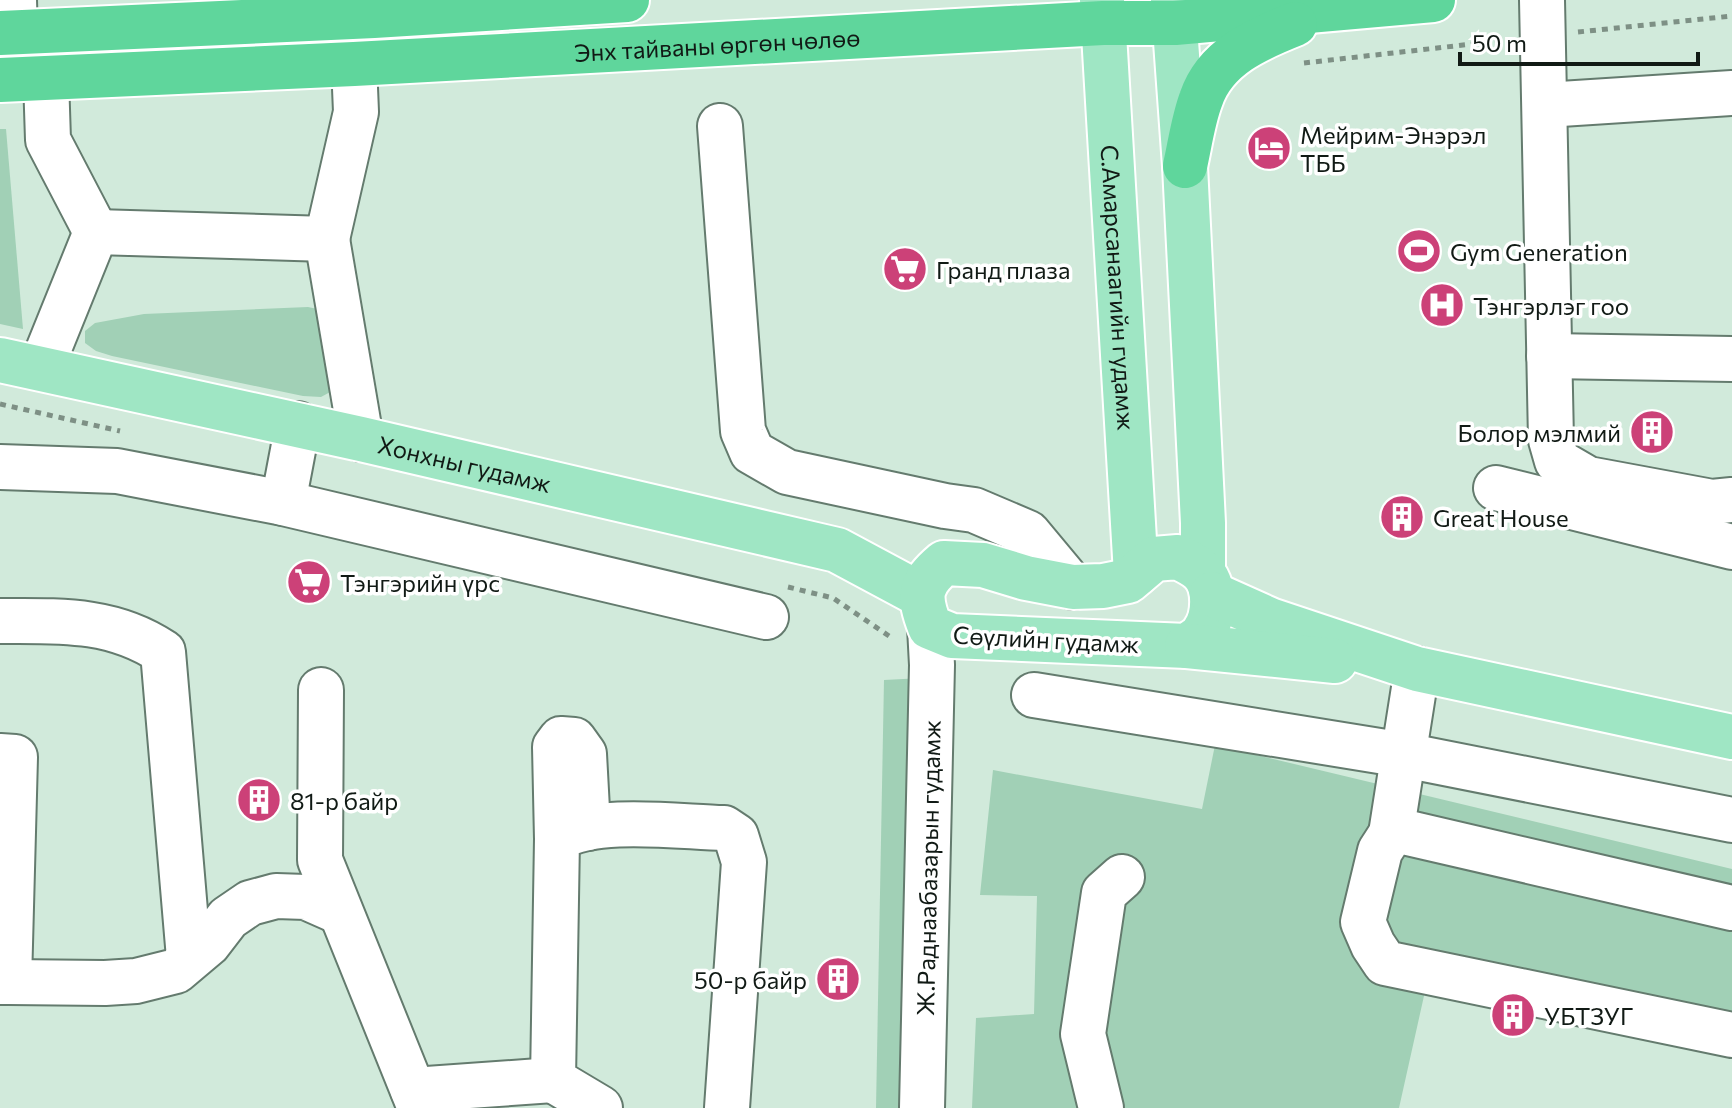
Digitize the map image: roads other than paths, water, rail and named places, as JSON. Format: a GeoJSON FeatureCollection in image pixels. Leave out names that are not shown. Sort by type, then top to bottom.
{"type":"FeatureCollection","features":[{"type":"Feature","properties":{"kind":"highway","name":"Энх тайваны өргөн чөлөө"},"geometry":{"type":"LineString","coordinates":[[10,22],[627,0]]}},
{"type":"Feature","properties":{"kind":"highway","name":"Энх тайваны өргөн чөлөө"},"geometry":{"type":"LineString","coordinates":[[0,80],[354,64],[1103,12],[1328,10],[1433,0]]}},
{"type":"Feature","properties":{"kind":"highway"},"geometry":{"type":"LineString","coordinates":[[1185,166],[1201,98],[1212,76],[1236,53],[1261,37],[1328,10]]}},
{"type":"Feature","properties":{"kind":"main road","name":"С.Амарсанаагийн гудамж"},"geometry":{"type":"LineString","coordinates":[[1103,12],[1136,574]]}},
{"type":"Feature","properties":{"kind":"main road"},"geometry":{"type":"LineString","coordinates":[[1174,12],[1203,523],[1211,613],[1203,634],[1187,646]]}},
{"type":"Feature","properties":{"kind":"main road","name":"Хонхны гудамж"},"geometry":{"type":"LineString","coordinates":[[21,364],[298,424],[837,550],[925,611]]}},
{"type":"Feature","properties":{"kind":"main road"},"geometry":{"type":"LineString","coordinates":[[925,611],[928,576],[944,563],[983,565],[1026,578],[1073,587],[1128,581],[1154,559],[1178,557],[1207,583],[1270,620],[1417,669],[1732,737]]}},
{"type":"Feature","properties":{"kind":"main road","name":"Сөүлийн гудамж"},"geometry":{"type":"LineString","coordinates":[[925,611],[952,636],[1187,646],[1417,669]]}},
{"type":"Feature","properties":{"kind":"street"},"geometry":{"type":"LineString","coordinates":[[1543,18],[1551,440],[1557,461],[1588,479],[1712,502],[1732,500]]}},
{"type":"Feature","properties":{"kind":"street"},"geometry":{"type":"LineString","coordinates":[[354,64],[356,112],[327,239],[361,439]]}},
{"type":"Feature","properties":{"kind":"street"},"geometry":{"type":"LineString","coordinates":[[46,78],[48,140],[96,232]]}},
{"type":"Feature","properties":{"kind":"street"},"geometry":{"type":"LineString","coordinates":[[1545,105],[1732,93]]}},
{"type":"Feature","properties":{"kind":"street"},"geometry":{"type":"LineString","coordinates":[[720,126],[743,431],[752,452],[787,472],[974,510],[1028,533],[1073,587]]}},
{"type":"Feature","properties":{"kind":"street"},"geometry":{"type":"LineString","coordinates":[[96,232],[327,239]]}},
{"type":"Feature","properties":{"kind":"street"},"geometry":{"type":"LineString","coordinates":[[21,364],[96,232]]}},
{"type":"Feature","properties":{"kind":"street"},"geometry":{"type":"LineString","coordinates":[[1549,356],[1732,359]]}},
{"type":"Feature","properties":{"kind":"street"},"geometry":{"type":"LineString","coordinates":[[283,503],[298,424]]}},
{"type":"Feature","properties":{"kind":"street"},"geometry":{"type":"LineString","coordinates":[[0,467],[117,471],[283,503],[766,617]]}},
{"type":"Feature","properties":{"kind":"street"},"geometry":{"type":"LineString","coordinates":[[1496,488],[1732,547]]}},
{"type":"Feature","properties":{"kind":"street","name":"Ж.Раднаабазарын гудамж"},"geometry":{"type":"LineString","coordinates":[[922,1108],[932,665],[925,611]]}},
{"type":"Feature","properties":{"kind":"street"},"geometry":{"type":"LineString","coordinates":[[0,621],[52,621],[116,628],[145,640],[163,652],[189,958]]}},
{"type":"Feature","properties":{"kind":"street"},"geometry":{"type":"LineString","coordinates":[[1417,669],[1391,834],[1380,851],[1363,922],[1385,963],[1732,1035]]}},
{"type":"Feature","properties":{"kind":"street"},"geometry":{"type":"LineString","coordinates":[[321,690],[320,860],[416,1099],[553,1080],[600,1108]]}},
{"type":"Feature","properties":{"kind":"street"},"geometry":{"type":"LineString","coordinates":[[1034,695],[1404,755],[1732,820]]}},
{"type":"Feature","properties":{"kind":"street"},"geometry":{"type":"LineString","coordinates":[[0,756],[15,757],[5,982],[105,983],[136,981],[176,971],[208,944],[228,918],[250,903],[276,896],[306,897],[340,912]]}},
{"type":"Feature","properties":{"kind":"street"},"geometry":{"type":"LineString","coordinates":[[553,1080],[573,834],[605,825],[724,828],[736,836],[744,862],[727,1108]]}},
{"type":"Feature","properties":{"kind":"street"},"geometry":{"type":"LineString","coordinates":[[1391,834],[1404,832],[1732,908]]}},
{"type":"Feature","properties":{"kind":"street"},"geometry":{"type":"LineString","coordinates":[[1101,1108],[1083,1034],[1104,893],[1122,877]]}},
{"type":"Feature","properties":{"kind":"place","name":"Мейрим-Энэрэл ТББ"},"geometry":{"type":"Point","coordinates":[1269,148]}},
{"type":"Feature","properties":{"kind":"place","name":"Gym Generation"},"geometry":{"type":"Point","coordinates":[1419,251]}},
{"type":"Feature","properties":{"kind":"place","name":"Гранд плаза"},"geometry":{"type":"Point","coordinates":[905,269]}},
{"type":"Feature","properties":{"kind":"place","name":"Тэнгэрлэг гоо"},"geometry":{"type":"Point","coordinates":[1442,305]}},
{"type":"Feature","properties":{"kind":"place","name":"Болор мэлмий"},"geometry":{"type":"Point","coordinates":[1652,432]}},
{"type":"Feature","properties":{"kind":"place","name":"Great House"},"geometry":{"type":"Point","coordinates":[1402,517]}},
{"type":"Feature","properties":{"kind":"place","name":"Тэнгэрийн үрс"},"geometry":{"type":"Point","coordinates":[309,582]}},
{"type":"Feature","properties":{"kind":"place","name":"81-р байр"},"geometry":{"type":"Point","coordinates":[259,800]}},
{"type":"Feature","properties":{"kind":"place","name":"50-р байр"},"geometry":{"type":"Point","coordinates":[838,979]}},
{"type":"Feature","properties":{"kind":"place","name":"УБТЗУГ"},"geometry":{"type":"Point","coordinates":[1513,1015]}}]}
